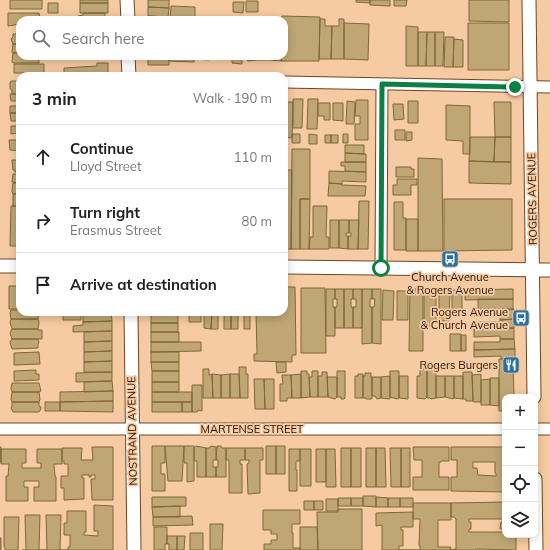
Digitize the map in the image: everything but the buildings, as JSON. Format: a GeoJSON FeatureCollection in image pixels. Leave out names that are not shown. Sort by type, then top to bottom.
{"type":"FeatureCollection","features":[{"type":"Feature","properties":{"kind":"main road"},"geometry":{"type":"LineString","coordinates":[[127,0],[128,16]]}},
{"type":"Feature","properties":{"kind":"main road","name":"ROGERS AVENUE"},"geometry":{"type":"LineString","coordinates":[[530,0],[534,394]]}},
{"type":"Feature","properties":{"kind":"main road"},"geometry":{"type":"LineString","coordinates":[[128,60],[129,72]]}},
{"type":"Feature","properties":{"kind":"main road"},"geometry":{"type":"LineString","coordinates":[[0,266],[16,266]]}},
{"type":"Feature","properties":{"kind":"main road"},"geometry":{"type":"LineString","coordinates":[[288,267],[550,270]]}},
{"type":"Feature","properties":{"kind":"main road","name":"NOSTRAND AVENUE"},"geometry":{"type":"LineString","coordinates":[[131,316],[134,550]]}},
{"type":"Feature","properties":{"kind":"main road"},"geometry":{"type":"LineString","coordinates":[[535,502],[536,550]]}},
{"type":"Feature","properties":{"kind":"street"},"geometry":{"type":"LineString","coordinates":[[288,82],[550,87]]}},
{"type":"Feature","properties":{"kind":"street"},"geometry":{"type":"LineString","coordinates":[[381,268],[382,84]]}},
{"type":"Feature","properties":{"kind":"street","name":"MARTENSE STREET"},"geometry":{"type":"LineString","coordinates":[[0,429],[502,429]]}},
{"type":"Feature","properties":{"kind":"street"},"geometry":{"type":"LineString","coordinates":[[538,430],[550,429]]}},
{"type":"Feature","properties":{"kind":"place","name":"Church Avenue & Rogers Avenue"},"geometry":{"type":"Point","coordinates":[450,259]}},
{"type":"Feature","properties":{"kind":"place","name":"Rogers Avenue & Church Avenue"},"geometry":{"type":"Point","coordinates":[521,318]}},
{"type":"Feature","properties":{"kind":"place","name":"Rogers Burgers"},"geometry":{"type":"Point","coordinates":[511,365]}},
{"type":"Feature","properties":{"kind":"route"},"geometry":{"type":"LineString","coordinates":[[381,268],[382,84],[515,87]]}}]}
